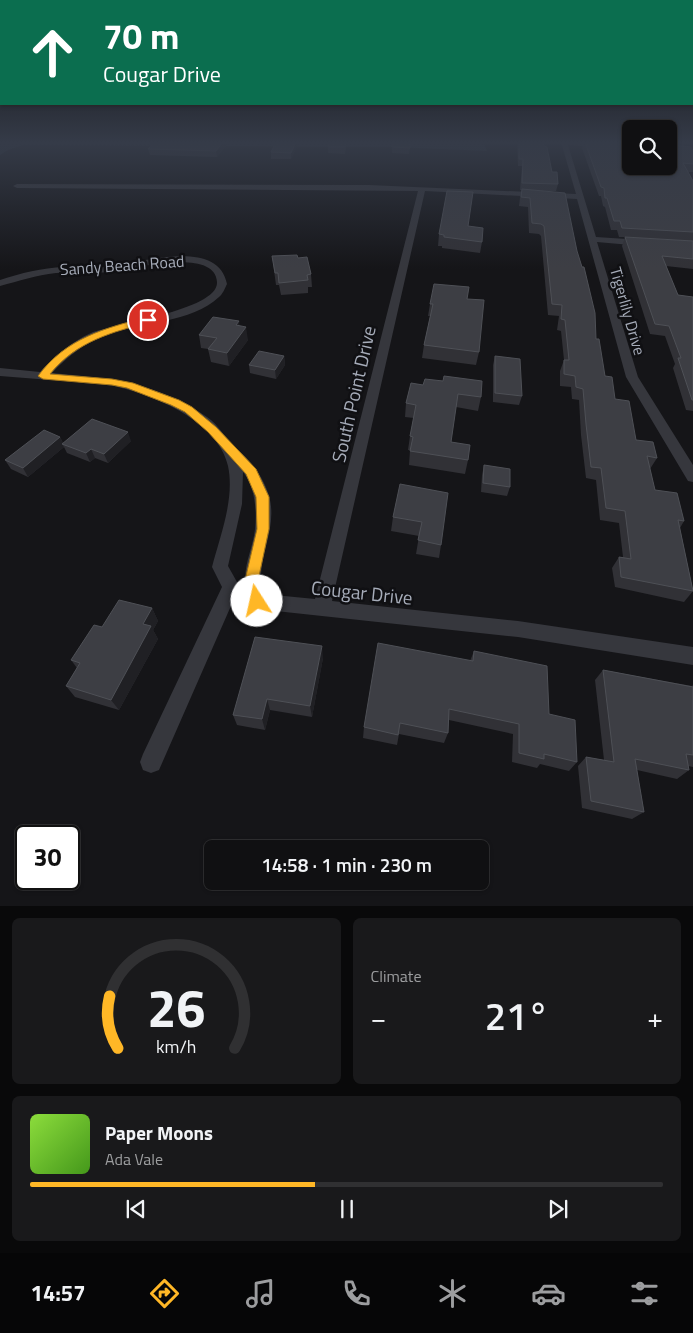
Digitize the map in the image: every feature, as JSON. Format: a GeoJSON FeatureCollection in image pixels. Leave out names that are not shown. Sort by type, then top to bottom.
{"type":"FeatureCollection","features":[{"type":"Feature","properties":{"kind":"street","name":"Tigerlily Drive"},"geometry":{"type":"LineString","coordinates":[[576,184],[632,377],[693,477]]}},
{"type":"Feature","properties":{"kind":"street"},"geometry":{"type":"LineString","coordinates":[[17,186],[422,189],[514,192],[580,197]]}},
{"type":"Feature","properties":{"kind":"street","name":"South Point Drive"},"geometry":{"type":"LineString","coordinates":[[322,608],[422,189]]}},
{"type":"Feature","properties":{"kind":"street"},"geometry":{"type":"LineString","coordinates":[[593,238],[653,243]]}},
{"type":"Feature","properties":{"kind":"street","name":"Sandy Beach Road"},"geometry":{"type":"LineString","coordinates":[[0,283],[47,271],[109,269],[170,259],[191,260],[207,264],[219,272],[222,283],[218,294],[207,302],[182,313],[103,332],[82,342],[56,361],[43,376]]}},
{"type":"Feature","properties":{"kind":"street"},"geometry":{"type":"LineString","coordinates":[[0,372],[112,382],[130,386],[175,402],[212,429],[251,472],[262,497],[263,529],[252,576],[257,601]]}},
{"type":"Feature","properties":{"kind":"street"},"geometry":{"type":"LineString","coordinates":[[151,762],[231,587],[220,567],[236,497],[235,465],[228,446]]}},
{"type":"Feature","properties":{"kind":"street","name":"Cougar Drive"},"geometry":{"type":"LineString","coordinates":[[231,587],[250,600],[518,630],[693,656]]}},
{"type":"Feature","properties":{"kind":"building"},"geometry":{"type":"Polygon","coordinates":[[[600,184],[693,184],[693,232],[622,228],[620,221],[614,221],[607,198],[605,198],[604,188],[600,184]]]}},
{"type":"Feature","properties":{"kind":"building"},"geometry":{"type":"Polygon","coordinates":[[[522,189],[565,193],[577,251],[582,267],[584,267],[595,313],[596,339],[599,339],[605,376],[612,377],[615,399],[629,401],[636,440],[653,442],[657,458],[647,456],[655,490],[677,493],[684,521],[678,520],[693,591],[621,577],[619,557],[631,559],[625,511],[606,508],[601,468],[591,467],[583,389],[576,387],[575,376],[564,374],[564,360],[569,360],[565,320],[561,319],[562,305],[552,304],[544,226],[532,223],[530,198],[521,197],[522,189]]]}},
{"type":"Feature","properties":{"kind":"building"},"geometry":{"type":"Polygon","coordinates":[[[447,191],[473,192],[468,226],[483,228],[482,242],[444,237],[444,235],[439,234],[447,191]]]}},
{"type":"Feature","properties":{"kind":"building"},"geometry":{"type":"Polygon","coordinates":[[[625,237],[693,241],[693,259],[662,256],[678,295],[693,297],[693,400],[678,358],[681,358],[669,326],[655,324],[625,237]]]}},
{"type":"Feature","properties":{"kind":"building"},"geometry":{"type":"Polygon","coordinates":[[[297,255],[298,258],[307,257],[311,274],[307,275],[308,280],[279,283],[278,273],[275,273],[272,256],[297,255]]]}},
{"type":"Feature","properties":{"kind":"building"},"geometry":{"type":"Polygon","coordinates":[[[434,284],[469,287],[467,299],[484,300],[479,352],[424,345],[433,304],[430,304],[434,284]]]}},
{"type":"Feature","properties":{"kind":"building"},"geometry":{"type":"Polygon","coordinates":[[[213,317],[239,321],[236,325],[246,327],[227,353],[208,349],[217,338],[199,335],[213,317]]]}},
{"type":"Feature","properties":{"kind":"building"},"geometry":{"type":"Polygon","coordinates":[[[259,351],[284,356],[275,370],[249,365],[259,351]]]}},
{"type":"Feature","properties":{"kind":"building"},"geometry":{"type":"Polygon","coordinates":[[[495,356],[520,359],[522,396],[495,393],[495,356]]]}},
{"type":"Feature","properties":{"kind":"building"},"geometry":{"type":"Polygon","coordinates":[[[444,376],[482,381],[481,397],[458,394],[451,442],[470,445],[468,460],[410,451],[413,437],[410,436],[416,405],[406,403],[411,383],[423,385],[425,379],[443,381],[444,376]]]}},
{"type":"Feature","properties":{"kind":"building"},"geometry":{"type":"Polygon","coordinates":[[[92,419],[128,432],[104,454],[91,449],[86,453],[62,444],[92,419]]]}},
{"type":"Feature","properties":{"kind":"building"},"geometry":{"type":"Polygon","coordinates":[[[44,430],[60,437],[23,468],[5,460],[44,430]]]}},
{"type":"Feature","properties":{"kind":"building"},"geometry":{"type":"Polygon","coordinates":[[[484,465],[510,469],[510,487],[483,483],[484,465]]]}},
{"type":"Feature","properties":{"kind":"building"},"geometry":{"type":"Polygon","coordinates":[[[400,484],[448,493],[441,545],[418,540],[422,522],[393,517],[400,484]]]}},
{"type":"Feature","properties":{"kind":"building"},"geometry":{"type":"Polygon","coordinates":[[[119,600],[152,608],[143,624],[151,626],[111,700],[66,686],[80,663],[71,660],[94,625],[102,627],[119,600]]]}},
{"type":"Feature","properties":{"kind":"building"},"geometry":{"type":"Polygon","coordinates":[[[255,637],[322,646],[310,706],[267,699],[262,719],[233,715],[255,637]]]}},
{"type":"Feature","properties":{"kind":"building"},"geometry":{"type":"Polygon","coordinates":[[[378,643],[473,661],[474,651],[547,666],[549,714],[575,720],[577,762],[544,754],[544,759],[519,753],[519,724],[449,709],[448,733],[400,723],[398,735],[364,727],[378,643]]]}},
{"type":"Feature","properties":{"kind":"building"},"geometry":{"type":"Polygon","coordinates":[[[603,670],[693,687],[693,755],[686,754],[689,770],[635,759],[644,812],[591,801],[586,757],[614,762],[603,670]]]}},
{"type":"Feature","properties":{"kind":"route"},"geometry":{"type":"LineString","coordinates":[[148,320],[103,332],[82,342],[56,361],[43,376],[112,382],[130,386],[175,402],[212,429],[251,472],[262,497],[263,529],[252,576],[257,601]]}}]}
